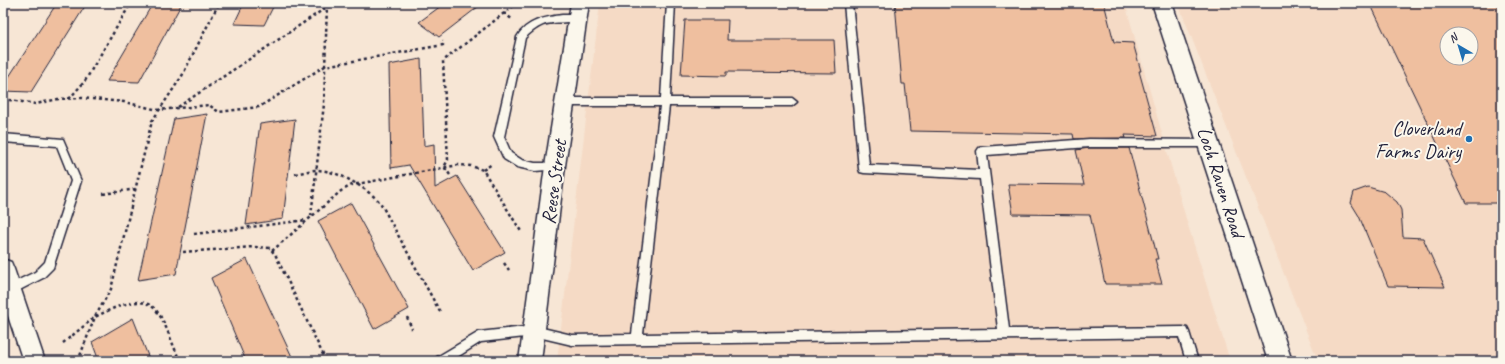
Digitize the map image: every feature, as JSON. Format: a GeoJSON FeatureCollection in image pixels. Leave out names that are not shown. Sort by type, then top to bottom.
{"type":"FeatureCollection","features":[{"type":"Feature","properties":{"kind":"main road","name":"Loch Raven Road"},"geometry":{"type":"LineString","coordinates":[[1162,3],[1280,361]]}},
{"type":"Feature","properties":{"kind":"street","name":"Reese Street"},"geometry":{"type":"LineString","coordinates":[[530,361],[555,166],[579,11]]}},
{"type":"Feature","properties":{"kind":"street"},"geometry":{"type":"LineString","coordinates":[[3,269],[34,361]]}},
{"type":"Feature","properties":{"kind":"lane"},"geometry":{"type":"LineString","coordinates":[[637,339],[666,102],[671,3]]}},
{"type":"Feature","properties":{"kind":"lane"},"geometry":{"type":"LineString","coordinates":[[848,3],[864,169],[985,175]]}},
{"type":"Feature","properties":{"kind":"lane"},"geometry":{"type":"LineString","coordinates":[[555,166],[535,167],[520,164],[507,156],[499,137],[521,37],[527,29],[548,19],[579,11]]}},
{"type":"Feature","properties":{"kind":"lane"},"geometry":{"type":"LineString","coordinates":[[565,102],[792,102]]}},
{"type":"Feature","properties":{"kind":"lane"},"geometry":{"type":"LineString","coordinates":[[3,138],[60,142],[76,181],[49,265],[40,275],[10,290]]}},
{"type":"Feature","properties":{"kind":"lane"},"geometry":{"type":"LineString","coordinates":[[1004,334],[982,151],[1089,143],[1209,143]]}},
{"type":"Feature","properties":{"kind":"lane"},"geometry":{"type":"LineString","coordinates":[[441,361],[479,337],[534,331],[572,340],[1183,332],[1192,361]]}},
{"type":"Feature","properties":{"kind":"path"},"geometry":{"type":"LineString","coordinates":[[69,99],[85,81],[131,3]]}},
{"type":"Feature","properties":{"kind":"path"},"geometry":{"type":"LineString","coordinates":[[78,361],[95,317],[111,289],[152,121],[182,76],[219,3]]}},
{"type":"Feature","properties":{"kind":"path"},"geometry":{"type":"LineString","coordinates":[[311,216],[324,104],[327,3]]}},
{"type":"Feature","properties":{"kind":"path"},"geometry":{"type":"LineString","coordinates":[[176,109],[327,7],[339,3]]}},
{"type":"Feature","properties":{"kind":"path"},"geometry":{"type":"LineString","coordinates":[[444,167],[448,160],[443,61],[517,3]]}},
{"type":"Feature","properties":{"kind":"path"},"geometry":{"type":"LineString","coordinates":[[504,13],[518,24]]}},
{"type":"Feature","properties":{"kind":"path"},"geometry":{"type":"LineString","coordinates":[[3,99],[36,104],[58,99],[82,98],[124,102],[158,110],[209,105],[220,112],[258,106],[325,66],[443,45],[442,40]]}},
{"type":"Feature","properties":{"kind":"path"},"geometry":{"type":"LineString","coordinates":[[272,251],[341,190],[357,183],[458,165],[471,166],[483,170],[524,236]]}},
{"type":"Feature","properties":{"kind":"path"},"geometry":{"type":"LineString","coordinates":[[444,167],[450,175]]}},
{"type":"Feature","properties":{"kind":"path"},"geometry":{"type":"LineString","coordinates":[[295,174],[316,170],[357,183],[370,192],[380,202],[440,312]]}},
{"type":"Feature","properties":{"kind":"path"},"geometry":{"type":"LineString","coordinates":[[103,194],[136,189]]}},
{"type":"Feature","properties":{"kind":"path"},"geometry":{"type":"LineString","coordinates":[[194,234],[307,220]]}},
{"type":"Feature","properties":{"kind":"path"},"geometry":{"type":"LineString","coordinates":[[183,252],[254,247],[270,248],[276,256],[326,361]]}},
{"type":"Feature","properties":{"kind":"path"},"geometry":{"type":"LineString","coordinates":[[504,263],[510,270]]}},
{"type":"Feature","properties":{"kind":"path"},"geometry":{"type":"LineString","coordinates":[[63,343],[95,317],[134,302],[150,304],[158,311],[180,361]]}},
{"type":"Feature","properties":{"kind":"path"},"geometry":{"type":"LineString","coordinates":[[407,317],[412,328]]}},
{"type":"Feature","properties":{"kind":"shaded area"},"geometry":{"type":"Polygon","coordinates":[[[600,3],[1125,3],[1187,222],[1230,361],[557,361],[600,3]]]}},
{"type":"Feature","properties":{"kind":"shaded area"},"geometry":{"type":"Polygon","coordinates":[[[1178,3],[1502,3],[1502,361],[1318,361],[1178,3]]]}},
{"type":"Feature","properties":{"kind":"building"},"geometry":{"type":"Polygon","coordinates":[[[57,3],[87,3],[31,92],[3,91],[3,86],[57,3]]]}},
{"type":"Feature","properties":{"kind":"building"},"geometry":{"type":"Polygon","coordinates":[[[153,3],[182,3],[139,82],[107,81],[153,3]]]}},
{"type":"Feature","properties":{"kind":"building"},"geometry":{"type":"Polygon","coordinates":[[[244,3],[275,3],[264,25],[234,24],[244,3]]]}},
{"type":"Feature","properties":{"kind":"building"},"geometry":{"type":"Polygon","coordinates":[[[445,3],[483,3],[439,37],[419,22],[445,3]]]}},
{"type":"Feature","properties":{"kind":"building"},"geometry":{"type":"Polygon","coordinates":[[[895,3],[1104,3],[1114,42],[1133,43],[1157,136],[1125,135],[1126,138],[1074,139],[1073,134],[910,131],[905,84],[902,84],[895,3]]]}},
{"type":"Feature","properties":{"kind":"building","name":"Cloverland Farms Dairy"},"geometry":{"type":"Polygon","coordinates":[[[1370,3],[1502,3],[1502,203],[1466,203],[1370,3]]]}},
{"type":"Feature","properties":{"kind":"building"},"geometry":{"type":"Polygon","coordinates":[[[685,20],[728,20],[727,40],[834,40],[836,73],[726,72],[726,76],[681,75],[685,20]]]}},
{"type":"Feature","properties":{"kind":"building"},"geometry":{"type":"Polygon","coordinates":[[[421,59],[424,146],[434,144],[435,188],[457,176],[505,252],[473,271],[409,165],[391,168],[389,65],[421,59]]]}},
{"type":"Feature","properties":{"kind":"building"},"geometry":{"type":"Polygon","coordinates":[[[207,114],[176,274],[138,280],[174,119],[207,114]]]}},
{"type":"Feature","properties":{"kind":"building"},"geometry":{"type":"Polygon","coordinates":[[[295,119],[283,219],[246,225],[260,124],[295,119]]]}},
{"type":"Feature","properties":{"kind":"building"},"geometry":{"type":"Polygon","coordinates":[[[1089,148],[1129,148],[1158,259],[1155,259],[1162,284],[1105,284],[1090,215],[1013,214],[1008,184],[1084,185],[1076,150],[1089,148]]]}},
{"type":"Feature","properties":{"kind":"building"},"geometry":{"type":"Polygon","coordinates":[[[1368,187],[1385,192],[1397,202],[1401,210],[1403,237],[1423,238],[1445,287],[1388,286],[1359,216],[1351,203],[1354,192],[1368,187]]]}},
{"type":"Feature","properties":{"kind":"building"},"geometry":{"type":"Polygon","coordinates":[[[351,203],[409,309],[374,329],[318,221],[351,203]]]}},
{"type":"Feature","properties":{"kind":"building"},"geometry":{"type":"Polygon","coordinates":[[[247,259],[294,361],[246,361],[211,278],[247,259]]]}},
{"type":"Feature","properties":{"kind":"building"},"geometry":{"type":"Polygon","coordinates":[[[133,318],[150,361],[99,361],[92,342],[133,318]]]}},
{"type":"Feature","properties":{"kind":"place","name":"Cloverland Farms Dairy"},"geometry":{"type":"Point","coordinates":[1469,139]}}]}
